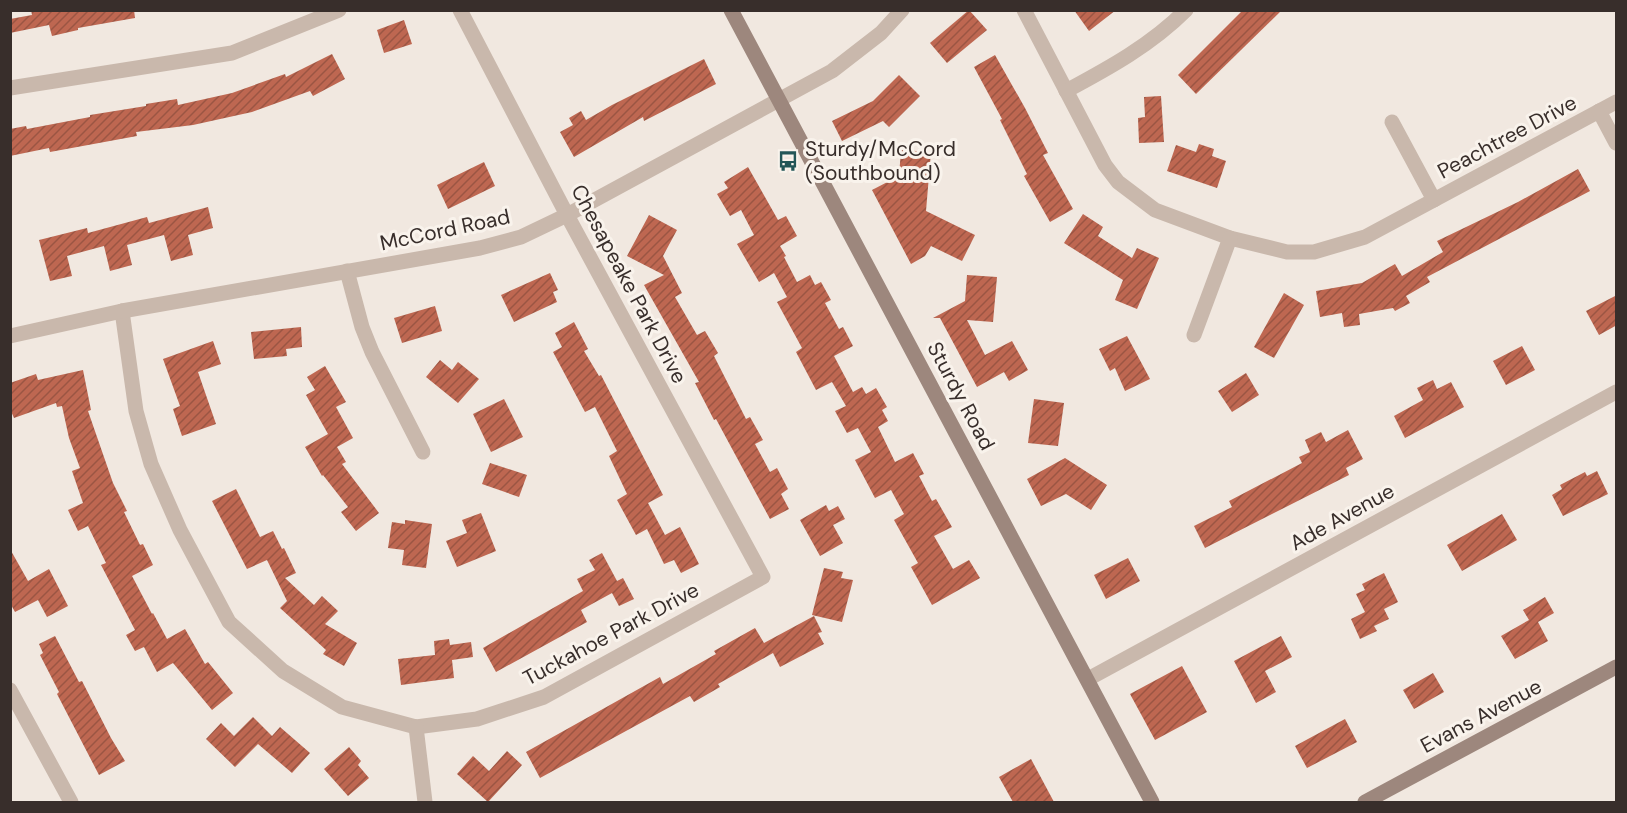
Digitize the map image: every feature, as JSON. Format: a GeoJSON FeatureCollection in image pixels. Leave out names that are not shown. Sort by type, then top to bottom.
{"type":"FeatureCollection","features":[{"type":"Feature","properties":{"kind":"street"},"geometry":{"type":"LineString","coordinates":[[10,88],[232,53],[339,10]]}},
{"type":"Feature","properties":{"kind":"street","name":"Chesapeake Park Drive"},"geometry":{"type":"LineString","coordinates":[[460,10],[567,215],[763,577]]}},
{"type":"Feature","properties":{"kind":"street","name":"Sturdy Road"},"geometry":{"type":"LineString","coordinates":[[731,10],[1152,802]]}},
{"type":"Feature","properties":{"kind":"street","name":"McCord Road"},"geometry":{"type":"LineString","coordinates":[[10,336],[122,311],[480,248],[521,237],[567,215],[832,71],[881,33],[902,10]]}},
{"type":"Feature","properties":{"kind":"street","name":"Peachtree Drive"},"geometry":{"type":"LineString","coordinates":[[1024,10],[1105,165],[1118,182],[1155,210],[1230,238],[1287,252],[1314,252],[1365,237],[1617,102]]}},
{"type":"Feature","properties":{"kind":"street"},"geometry":{"type":"LineString","coordinates":[[1066,91],[1142,48],[1186,10]]}},
{"type":"Feature","properties":{"kind":"street"},"geometry":{"type":"LineString","coordinates":[[1599,111],[1617,143]]}},
{"type":"Feature","properties":{"kind":"street","name":"Peachtree Drive"},"geometry":{"type":"LineString","coordinates":[[1392,122],[1434,200]]}},
{"type":"Feature","properties":{"kind":"street"},"geometry":{"type":"LineString","coordinates":[[1194,335],[1230,238]]}},
{"type":"Feature","properties":{"kind":"street"},"geometry":{"type":"LineString","coordinates":[[347,271],[362,327],[372,352],[423,452]]}},
{"type":"Feature","properties":{"kind":"street","name":"Tuckahoe Park Drive"},"geometry":{"type":"LineString","coordinates":[[122,311],[136,411],[152,464],[180,530],[229,622],[284,671],[342,707],[416,727],[477,719],[544,697],[763,577]]}},
{"type":"Feature","properties":{"kind":"street","name":"Ade Avenue"},"geometry":{"type":"LineString","coordinates":[[1088,680],[1617,392]]}},
{"type":"Feature","properties":{"kind":"street","name":"Evans Avenue"},"geometry":{"type":"LineString","coordinates":[[1365,802],[1617,667]]}},
{"type":"Feature","properties":{"kind":"street"},"geometry":{"type":"LineString","coordinates":[[10,690],[71,802]]}},
{"type":"Feature","properties":{"kind":"street"},"geometry":{"type":"LineString","coordinates":[[416,727],[425,802]]}},
{"type":"Feature","properties":{"kind":"building"},"geometry":{"type":"Polygon","coordinates":[[[31,10],[134,10],[135,18],[78,28],[78,30],[52,36],[49,25],[10,33],[10,19],[32,15],[31,10]]]}},
{"type":"Feature","properties":{"kind":"building"},"geometry":{"type":"Polygon","coordinates":[[[969,10],[987,30],[947,63],[930,43],[969,10]]]}},
{"type":"Feature","properties":{"kind":"building"},"geometry":{"type":"Polygon","coordinates":[[[1074,10],[1116,10],[1089,31],[1074,10]]]}},
{"type":"Feature","properties":{"kind":"building"},"geometry":{"type":"Polygon","coordinates":[[[1243,10],[1282,10],[1196,94],[1178,75],[1243,10]]]}},
{"type":"Feature","properties":{"kind":"building"},"geometry":{"type":"Polygon","coordinates":[[[404,20],[412,44],[384,53],[377,30],[404,20]]]}},
{"type":"Feature","properties":{"kind":"building"},"geometry":{"type":"Polygon","coordinates":[[[332,54],[345,79],[313,96],[310,91],[252,112],[193,125],[136,132],[137,136],[50,152],[49,148],[10,156],[10,129],[26,126],[27,129],[177,99],[178,105],[232,93],[285,74],[286,77],[332,54]]]}},
{"type":"Feature","properties":{"kind":"building"},"geometry":{"type":"Polygon","coordinates":[[[995,55],[1048,153],[1043,155],[1073,209],[1050,222],[1024,176],[1027,174],[1000,120],[1002,119],[974,67],[995,55]]]}},
{"type":"Feature","properties":{"kind":"building"},"geometry":{"type":"Polygon","coordinates":[[[704,59],[716,84],[644,121],[643,117],[574,157],[560,132],[573,125],[569,118],[581,111],[586,120],[704,59]]]}},
{"type":"Feature","properties":{"kind":"building"},"geometry":{"type":"Polygon","coordinates":[[[899,75],[920,96],[889,127],[883,121],[842,141],[832,121],[873,101],[899,75]]]}},
{"type":"Feature","properties":{"kind":"building"},"geometry":{"type":"Polygon","coordinates":[[[1161,96],[1164,142],[1139,143],[1138,118],[1145,117],[1144,97],[1161,96]]]}},
{"type":"Feature","properties":{"kind":"building"},"geometry":{"type":"Polygon","coordinates":[[[1199,144],[1214,149],[1212,156],[1226,161],[1217,188],[1167,171],[1176,145],[1196,152],[1199,144]]]}},
{"type":"Feature","properties":{"kind":"building"},"geometry":{"type":"Polygon","coordinates":[[[901,150],[931,152],[926,211],[975,235],[962,261],[931,246],[925,256],[911,264],[872,190],[899,176],[901,150]]]}},
{"type":"Feature","properties":{"kind":"building"},"geometry":{"type":"Polygon","coordinates":[[[484,162],[495,186],[448,209],[437,185],[484,162]]]}},
{"type":"Feature","properties":{"kind":"building"},"geometry":{"type":"Polygon","coordinates":[[[748,167],[778,220],[786,216],[797,236],[780,246],[797,282],[810,275],[815,285],[821,282],[831,300],[825,303],[839,329],[843,327],[853,346],[834,356],[853,392],[862,387],[866,394],[876,388],[887,407],[882,410],[888,421],[878,427],[895,462],[913,453],[924,474],[919,476],[932,501],[936,499],[952,527],[934,536],[953,569],[969,560],[980,578],[932,605],[911,567],[918,563],[894,520],[904,514],[891,490],[875,498],[855,460],[871,452],[858,428],[847,433],[835,411],[846,406],[832,382],[816,390],[796,352],[802,348],[777,302],[787,297],[774,273],[759,282],[737,244],[754,235],[741,210],[730,216],[717,194],[728,188],[724,182],[748,167]]]}},
{"type":"Feature","properties":{"kind":"building"},"geometry":{"type":"Polygon","coordinates":[[[1578,169],[1590,191],[1427,277],[1430,282],[1406,296],[1410,303],[1395,311],[1393,308],[1359,314],[1360,325],[1344,327],[1342,313],[1320,317],[1316,291],[1362,283],[1395,264],[1402,276],[1443,252],[1437,241],[1518,202],[1578,169]]]}},
{"type":"Feature","properties":{"kind":"building"},"geometry":{"type":"Polygon","coordinates":[[[208,207],[213,228],[188,235],[193,255],[171,261],[164,235],[127,245],[132,265],[110,271],[104,246],[67,256],[72,276],[50,281],[39,240],[87,228],[88,233],[147,217],[149,223],[208,207]]]}},
{"type":"Feature","properties":{"kind":"building"},"geometry":{"type":"Polygon","coordinates":[[[1083,214],[1103,227],[1098,236],[1132,258],[1137,248],[1159,258],[1137,309],[1115,300],[1123,280],[1064,243],[1083,214]]]}},
{"type":"Feature","properties":{"kind":"building"},"geometry":{"type":"Polygon","coordinates":[[[649,215],[677,230],[663,256],[682,293],[675,297],[697,335],[705,331],[718,353],[714,356],[746,419],[750,417],[763,440],[755,444],[770,472],[777,468],[788,489],[781,494],[789,509],[770,519],[716,419],[714,420],[695,383],[699,382],[644,285],[664,275],[627,256],[649,215]]]}},
{"type":"Feature","properties":{"kind":"building"},"geometry":{"type":"Polygon","coordinates":[[[550,273],[558,290],[553,292],[557,302],[514,322],[501,295],[550,273]]]}},
{"type":"Feature","properties":{"kind":"building"},"geometry":{"type":"Polygon","coordinates":[[[967,275],[997,277],[993,322],[967,320],[985,355],[1012,341],[1028,370],[1009,381],[1004,372],[977,387],[940,318],[933,318],[965,301],[967,275]]]}},
{"type":"Feature","properties":{"kind":"building"},"geometry":{"type":"Polygon","coordinates":[[[1284,293],[1304,305],[1274,358],[1254,347],[1284,293]]]}},
{"type":"Feature","properties":{"kind":"building"},"geometry":{"type":"Polygon","coordinates":[[[1617,295],[1617,325],[1599,335],[1586,311],[1617,295]]]}},
{"type":"Feature","properties":{"kind":"building"},"geometry":{"type":"Polygon","coordinates":[[[435,306],[442,331],[402,343],[394,318],[435,306]]]}},
{"type":"Feature","properties":{"kind":"building"},"geometry":{"type":"Polygon","coordinates":[[[574,322],[588,349],[584,351],[599,376],[601,375],[663,495],[648,503],[665,535],[680,527],[699,564],[681,573],[674,560],[664,564],[647,529],[636,535],[617,500],[627,494],[609,456],[617,451],[595,407],[585,412],[553,352],[562,347],[555,333],[574,322]]]}},
{"type":"Feature","properties":{"kind":"building"},"geometry":{"type":"Polygon","coordinates":[[[301,327],[302,347],[286,349],[287,356],[254,359],[251,332],[301,327]]]}},
{"type":"Feature","properties":{"kind":"building"},"geometry":{"type":"Polygon","coordinates":[[[1127,336],[1150,379],[1125,391],[1115,368],[1110,371],[1099,349],[1127,336]]]}},
{"type":"Feature","properties":{"kind":"building"},"geometry":{"type":"Polygon","coordinates":[[[213,341],[221,364],[198,372],[216,424],[182,436],[173,409],[180,406],[163,359],[213,341]]]}},
{"type":"Feature","properties":{"kind":"building"},"geometry":{"type":"Polygon","coordinates":[[[1522,346],[1535,370],[1506,385],[1493,361],[1522,346]]]}},
{"type":"Feature","properties":{"kind":"building"},"geometry":{"type":"Polygon","coordinates":[[[440,360],[452,370],[458,362],[479,379],[458,403],[426,377],[440,360]]]}},
{"type":"Feature","properties":{"kind":"building"},"geometry":{"type":"Polygon","coordinates":[[[325,366],[346,402],[336,407],[353,438],[337,447],[346,462],[342,464],[379,513],[356,531],[341,512],[348,507],[322,476],[305,447],[328,434],[306,395],[315,390],[307,377],[325,366]]]}},
{"type":"Feature","properties":{"kind":"building"},"geometry":{"type":"Polygon","coordinates":[[[83,370],[91,410],[88,411],[113,483],[140,545],[143,544],[153,565],[132,576],[167,639],[185,629],[205,664],[208,662],[233,693],[212,710],[173,663],[157,672],[144,647],[135,651],[126,635],[135,630],[101,565],[106,563],[88,526],[78,531],[68,510],[83,503],[72,471],[80,468],[69,438],[62,406],[57,407],[56,403],[14,418],[10,409],[10,383],[36,374],[38,380],[83,370]]]}},
{"type":"Feature","properties":{"kind":"building"},"geometry":{"type":"Polygon","coordinates":[[[1246,373],[1259,395],[1232,412],[1218,391],[1246,373]]]}},
{"type":"Feature","properties":{"kind":"building"},"geometry":{"type":"Polygon","coordinates":[[[1433,380],[1437,389],[1451,382],[1464,407],[1405,438],[1394,416],[1423,400],[1417,388],[1433,380]]]}},
{"type":"Feature","properties":{"kind":"building"},"geometry":{"type":"Polygon","coordinates":[[[504,399],[523,437],[491,452],[473,414],[504,399]]]}},
{"type":"Feature","properties":{"kind":"building"},"geometry":{"type":"Polygon","coordinates":[[[1034,399],[1064,403],[1058,446],[1028,443],[1034,399]]]}},
{"type":"Feature","properties":{"kind":"building"},"geometry":{"type":"Polygon","coordinates":[[[1348,430],[1363,459],[1346,468],[1349,475],[1205,548],[1194,526],[1232,507],[1229,501],[1302,463],[1299,457],[1310,452],[1305,440],[1321,432],[1326,442],[1348,430]]]}},
{"type":"Feature","properties":{"kind":"building"},"geometry":{"type":"Polygon","coordinates":[[[1065,458],[1107,485],[1091,510],[1066,494],[1041,506],[1027,479],[1065,458]]]}},
{"type":"Feature","properties":{"kind":"building"},"geometry":{"type":"Polygon","coordinates":[[[490,463],[527,475],[519,497],[482,484],[490,463]]]}},
{"type":"Feature","properties":{"kind":"building"},"geometry":{"type":"Polygon","coordinates":[[[1597,471],[1608,494],[1563,516],[1552,495],[1562,489],[1560,485],[1585,472],[1587,476],[1597,471]]]}},
{"type":"Feature","properties":{"kind":"building"},"geometry":{"type":"Polygon","coordinates":[[[236,489],[260,537],[273,531],[282,549],[284,548],[296,573],[285,578],[314,605],[322,596],[338,611],[325,624],[357,643],[344,666],[323,654],[326,650],[280,608],[287,601],[267,560],[247,569],[212,501],[236,489]]]}},
{"type":"Feature","properties":{"kind":"building"},"geometry":{"type":"Polygon","coordinates":[[[826,505],[829,511],[838,506],[845,519],[833,525],[843,543],[820,556],[800,520],[826,505]]]}},
{"type":"Feature","properties":{"kind":"building"},"geometry":{"type":"Polygon","coordinates":[[[481,513],[496,551],[457,567],[446,541],[467,533],[462,520],[481,513]]]}},
{"type":"Feature","properties":{"kind":"building"},"geometry":{"type":"Polygon","coordinates":[[[1502,514],[1517,540],[1462,571],[1447,545],[1502,514]]]}},
{"type":"Feature","properties":{"kind":"building"},"geometry":{"type":"Polygon","coordinates":[[[405,520],[432,524],[426,568],[402,565],[404,550],[388,548],[392,522],[405,524],[405,520]]]}},
{"type":"Feature","properties":{"kind":"building"},"geometry":{"type":"Polygon","coordinates":[[[10,549],[28,581],[49,569],[68,606],[47,617],[38,600],[15,612],[10,603],[10,549]]]}},
{"type":"Feature","properties":{"kind":"building"},"geometry":{"type":"Polygon","coordinates":[[[602,553],[617,581],[623,578],[634,599],[619,606],[612,593],[581,610],[587,622],[496,672],[483,648],[583,591],[577,579],[595,570],[589,560],[602,553]]]}},
{"type":"Feature","properties":{"kind":"building"},"geometry":{"type":"Polygon","coordinates":[[[1128,558],[1140,581],[1106,599],[1094,575],[1128,558]]]}},
{"type":"Feature","properties":{"kind":"building"},"geometry":{"type":"Polygon","coordinates":[[[824,568],[843,572],[841,578],[853,580],[842,622],[812,615],[824,568]]]}},
{"type":"Feature","properties":{"kind":"building"},"geometry":{"type":"Polygon","coordinates":[[[1384,573],[1398,602],[1384,609],[1389,619],[1374,626],[1377,631],[1360,639],[1351,619],[1365,612],[1356,594],[1365,590],[1362,584],[1384,573]]]}},
{"type":"Feature","properties":{"kind":"building"},"geometry":{"type":"Polygon","coordinates":[[[1545,597],[1554,613],[1538,622],[1548,641],[1515,659],[1501,636],[1529,620],[1523,610],[1545,597]]]}},
{"type":"Feature","properties":{"kind":"building"},"geometry":{"type":"Polygon","coordinates":[[[814,616],[822,632],[818,633],[824,644],[780,667],[773,653],[718,684],[720,687],[694,702],[690,696],[540,778],[526,752],[660,677],[663,684],[716,654],[714,651],[755,628],[764,643],[814,616]]]}},
{"type":"Feature","properties":{"kind":"building"},"geometry":{"type":"Polygon","coordinates":[[[55,636],[125,761],[99,775],[57,694],[59,692],[40,655],[43,653],[39,644],[55,636]]]}},
{"type":"Feature","properties":{"kind":"building"},"geometry":{"type":"Polygon","coordinates":[[[1281,636],[1292,657],[1265,671],[1276,692],[1256,703],[1234,661],[1281,636]]]}},
{"type":"Feature","properties":{"kind":"building"},"geometry":{"type":"Polygon","coordinates":[[[449,639],[450,645],[471,642],[473,657],[452,660],[454,678],[401,685],[398,659],[435,655],[434,641],[449,639]]]}},
{"type":"Feature","properties":{"kind":"building"},"geometry":{"type":"Polygon","coordinates":[[[1182,666],[1207,712],[1155,740],[1130,694],[1182,666]]]}},
{"type":"Feature","properties":{"kind":"building"},"geometry":{"type":"Polygon","coordinates":[[[1433,673],[1444,692],[1414,709],[1403,690],[1433,673]]]}},
{"type":"Feature","properties":{"kind":"building"},"geometry":{"type":"Polygon","coordinates":[[[253,717],[272,736],[280,727],[310,753],[292,773],[258,744],[235,767],[206,739],[221,723],[234,736],[253,717]]]}},
{"type":"Feature","properties":{"kind":"building"},"geometry":{"type":"Polygon","coordinates":[[[1345,719],[1357,742],[1307,768],[1295,746],[1345,719]]]}},
{"type":"Feature","properties":{"kind":"building"},"geometry":{"type":"Polygon","coordinates":[[[349,747],[361,761],[358,765],[369,778],[348,796],[324,769],[349,747]]]}},
{"type":"Feature","properties":{"kind":"building"},"geometry":{"type":"Polygon","coordinates":[[[507,751],[522,765],[488,802],[457,774],[473,756],[489,771],[507,751]]]}},
{"type":"Feature","properties":{"kind":"building"},"geometry":{"type":"Polygon","coordinates":[[[1031,759],[1054,802],[1013,802],[999,777],[1031,759]]]}},
{"type":"Feature","properties":{"kind":"place","name":"Sturdy/McCord (Southbound)"},"geometry":{"type":"Point","coordinates":[788,161]}}]}
